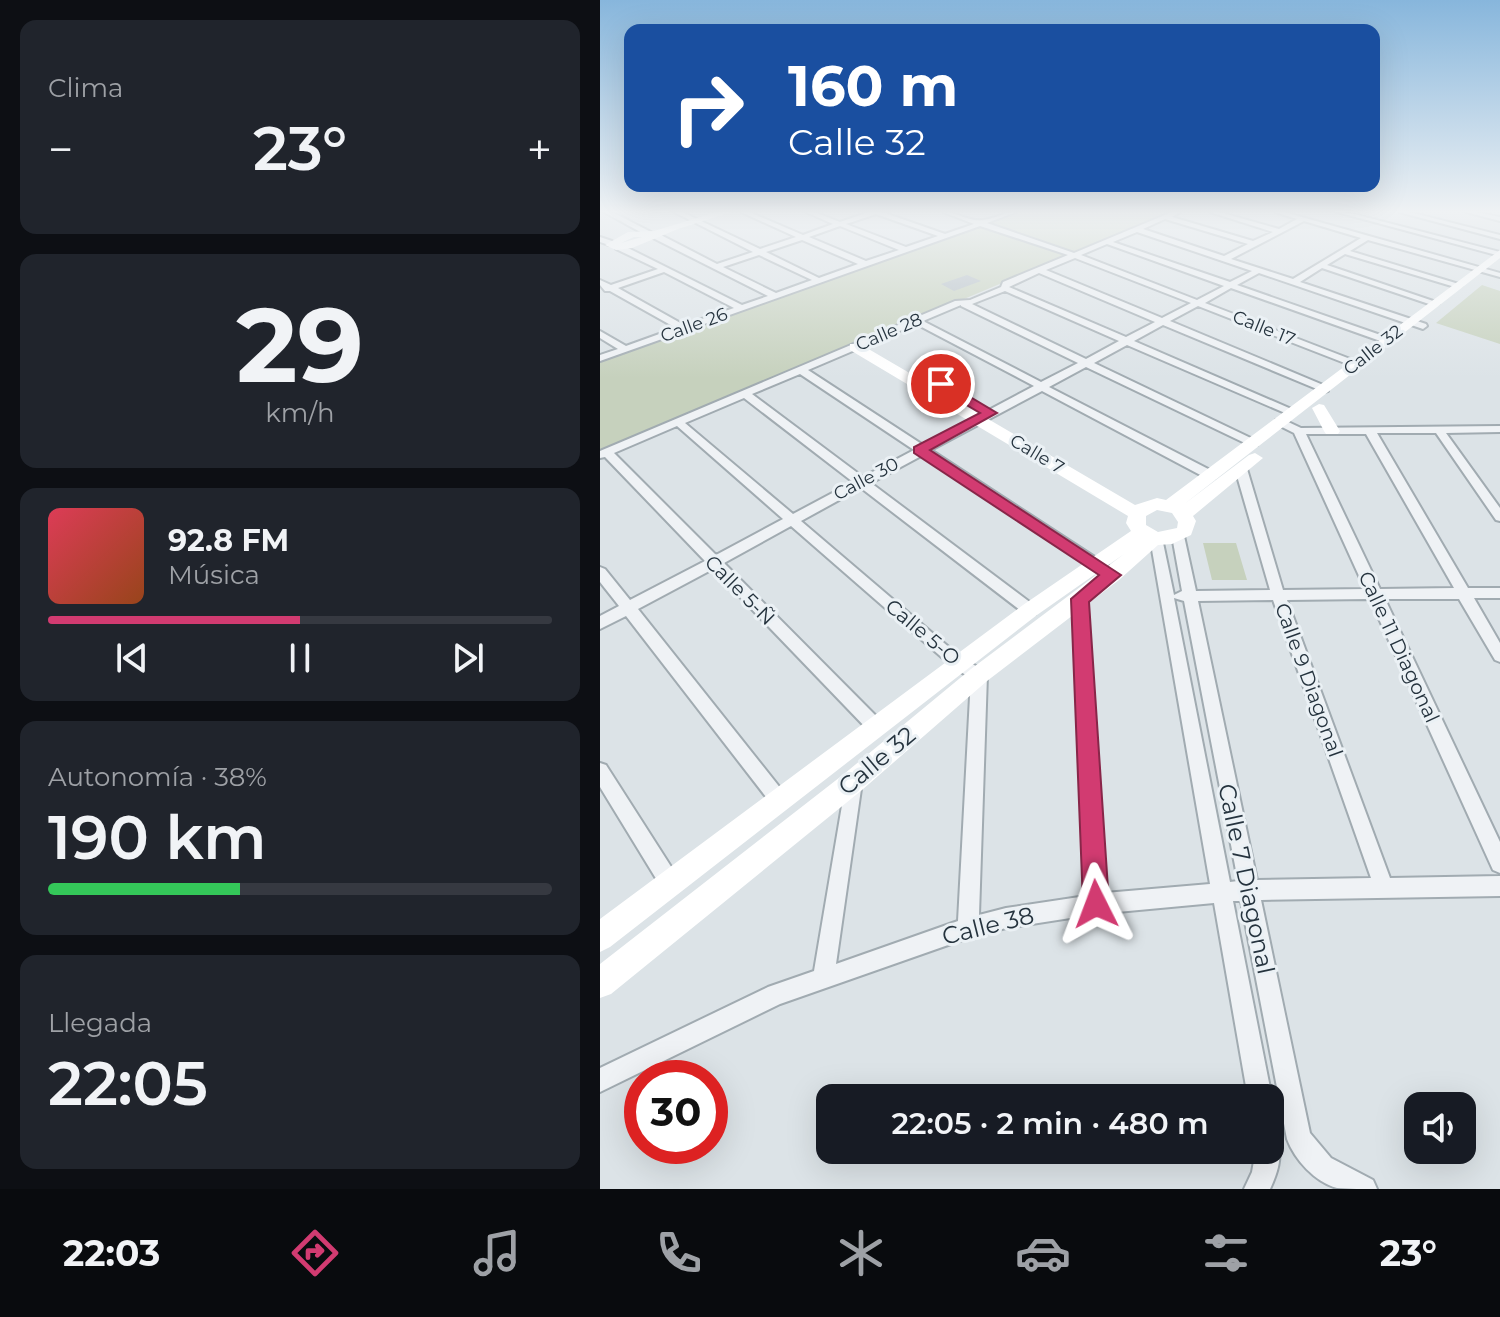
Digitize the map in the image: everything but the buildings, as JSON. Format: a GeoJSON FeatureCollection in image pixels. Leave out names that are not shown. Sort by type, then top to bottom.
{"type":"FeatureCollection","features":[{"type":"Feature","properties":{"kind":"street"},"geometry":{"type":"LineString","coordinates":[[657,267],[742,308]]}},
{"type":"Feature","properties":{"kind":"street"},"geometry":{"type":"LineString","coordinates":[[721,267],[775,296]]}},
{"type":"Feature","properties":{"kind":"street"},"geometry":{"type":"LineString","coordinates":[[792,267],[819,281]]}},
{"type":"Feature","properties":{"kind":"street","name":"Calle 26"},"geometry":{"type":"LineString","coordinates":[[600,358],[856,267]]}},
{"type":"Feature","properties":{"kind":"street","name":"Calle 28"},"geometry":{"type":"LineString","coordinates":[[604,453],[860,344],[1005,288],[1045,267]]}},
{"type":"Feature","properties":{"kind":"street","name":"Calle 17"},"geometry":{"type":"LineString","coordinates":[[1107,267],[1355,364]]}},
{"type":"Feature","properties":{"kind":"street"},"geometry":{"type":"LineString","coordinates":[[1182,267],[1386,340]]}},
{"type":"Feature","properties":{"kind":"street"},"geometry":{"type":"LineString","coordinates":[[1251,267],[1416,324]]}},
{"type":"Feature","properties":{"kind":"street"},"geometry":{"type":"LineString","coordinates":[[1294,282],[1316,267]]}},
{"type":"Feature","properties":{"kind":"street"},"geometry":{"type":"LineString","coordinates":[[1328,267],[1435,303]]}},
{"type":"Feature","properties":{"kind":"street"},"geometry":{"type":"LineString","coordinates":[[1399,267],[1458,285]]}},
{"type":"Feature","properties":{"kind":"street","name":"Calle 32"},"geometry":{"type":"LineString","coordinates":[[1291,427],[1292,413],[1386,340],[1416,324],[1435,303],[1458,285],[1490,267]]}},
{"type":"Feature","properties":{"kind":"street","name":"Calle 32"},"geometry":{"type":"LineString","coordinates":[[1177,510],[1241,469],[1319,408],[1416,324],[1492,267]]}},
{"type":"Feature","properties":{"kind":"street"},"geometry":{"type":"LineString","coordinates":[[600,292],[663,270]]}},
{"type":"Feature","properties":{"kind":"street"},"geometry":{"type":"LineString","coordinates":[[1039,270],[1324,389]]}},
{"type":"Feature","properties":{"kind":"street","name":"Calle 30"},"geometry":{"type":"LineString","coordinates":[[600,623],[1259,270]]}},
{"type":"Feature","properties":{"kind":"street"},"geometry":{"type":"LineString","coordinates":[[600,282],[684,329]]}},
{"type":"Feature","properties":{"kind":"street"},"geometry":{"type":"LineString","coordinates":[[1005,288],[1292,413]]}},
{"type":"Feature","properties":{"kind":"street"},"geometry":{"type":"LineString","coordinates":[[964,304],[1253,443]]}},
{"type":"Feature","properties":{"kind":"street"},"geometry":{"type":"LineString","coordinates":[[917,321],[1210,475]]}},
{"type":"Feature","properties":{"kind":"street"},"geometry":{"type":"LineString","coordinates":[[600,334],[625,349]]}},
{"type":"Feature","properties":{"kind":"street","name":"Calle 7"},"geometry":{"type":"LineString","coordinates":[[860,344],[984,416],[1153,527]]}},
{"type":"Feature","properties":{"kind":"street"},"geometry":{"type":"LineString","coordinates":[[801,370],[1103,570]]}},
{"type":"Feature","properties":{"kind":"street"},"geometry":{"type":"LineString","coordinates":[[745,394],[1030,610]]}},
{"type":"Feature","properties":{"kind":"street"},"geometry":{"type":"LineString","coordinates":[[1319,408],[1332,431]]}},
{"type":"Feature","properties":{"kind":"street","name":"Calle 5-O"},"geometry":{"type":"LineString","coordinates":[[678,422],[969,669],[968,928]]}},
{"type":"Feature","properties":{"kind":"street","name":"Calle 32"},"geometry":{"type":"LineString","coordinates":[[1177,510],[1210,475],[1253,443],[1291,427]]}},
{"type":"Feature","properties":{"kind":"street"},"geometry":{"type":"LineString","coordinates":[[1291,427],[1332,431],[1500,429]]}},
{"type":"Feature","properties":{"kind":"street","name":"Calle 11 Diagonal"},"geometry":{"type":"LineString","coordinates":[[1291,427],[1375,594],[1500,863]]}},
{"type":"Feature","properties":{"kind":"street"},"geometry":{"type":"LineString","coordinates":[[1369,430],[1500,656]]}},
{"type":"Feature","properties":{"kind":"street"},"geometry":{"type":"LineString","coordinates":[[1439,430],[1500,517]]}},
{"type":"Feature","properties":{"kind":"street","name":"Calle 5-Ñ"},"geometry":{"type":"LineString","coordinates":[[604,453],[876,727]]}},
{"type":"Feature","properties":{"kind":"street","name":"Calle 9 Diagonal"},"geometry":{"type":"LineString","coordinates":[[1241,469],[1278,595],[1384,888]]}},
{"type":"Feature","properties":{"kind":"street"},"geometry":{"type":"LineString","coordinates":[[1177,510],[1187,527],[1153,527],[1177,510]]}},
{"type":"Feature","properties":{"kind":"street","name":"Calle 32"},"geometry":{"type":"LineString","coordinates":[[600,937],[876,727],[1080,599],[1103,570],[1153,527]]}},
{"type":"Feature","properties":{"kind":"street","name":"Calle 7 Diagonal"},"geometry":{"type":"LineString","coordinates":[[1153,527],[1178,596],[1249,890],[1299,1139],[1322,1167],[1364,1189]]}},
{"type":"Feature","properties":{"kind":"street","name":"Calle 32"},"geometry":{"type":"LineString","coordinates":[[600,983],[853,782],[1030,610],[1103,570]]}},
{"type":"Feature","properties":{"kind":"street"},"geometry":{"type":"LineString","coordinates":[[600,572],[779,800]]}},
{"type":"Feature","properties":{"kind":"street"},"geometry":{"type":"LineString","coordinates":[[1178,596],[1500,593]]}},
{"type":"Feature","properties":{"kind":"street","name":"Calle 7 Diagonal"},"geometry":{"type":"LineString","coordinates":[[1178,596],[1223,893],[1257,1084]]}},
{"type":"Feature","properties":{"kind":"street"},"geometry":{"type":"LineString","coordinates":[[1080,599],[1096,904]]}},
{"type":"Feature","properties":{"kind":"street"},"geometry":{"type":"LineString","coordinates":[[600,771],[670,883]]}},
{"type":"Feature","properties":{"kind":"street"},"geometry":{"type":"LineString","coordinates":[[823,979],[853,782]]}},
{"type":"Feature","properties":{"kind":"street","name":"Calle 38"},"geometry":{"type":"LineString","coordinates":[[600,1080],[776,995],[968,928],[1006,918],[1096,904],[1249,890],[1500,886]]}},
{"type":"Feature","properties":{"kind":"street"},"geometry":{"type":"LineString","coordinates":[[1245,1017],[1275,1018]]}},
{"type":"Feature","properties":{"kind":"street"},"geometry":{"type":"LineString","coordinates":[[1257,1189],[1266,1164]]}},
{"type":"Feature","properties":{"kind":"green space"},"geometry":{"type":"Polygon","coordinates":[[[859,267],[1039,267],[600,452],[600,358],[859,267]]]}},
{"type":"Feature","properties":{"kind":"green space"},"geometry":{"type":"Polygon","coordinates":[[[1482,285],[1500,291],[1500,344],[1436,323],[1482,285]]]}},
{"type":"Feature","properties":{"kind":"green space"},"geometry":{"type":"Polygon","coordinates":[[[1203,543],[1236,543],[1247,580],[1212,580],[1203,543]]]}},
{"type":"Feature","properties":{"kind":"route"},"geometry":{"type":"LineString","coordinates":[[941,384],[990,413],[919,450],[1112,575],[1080,599],[1096,904]]}}]}
